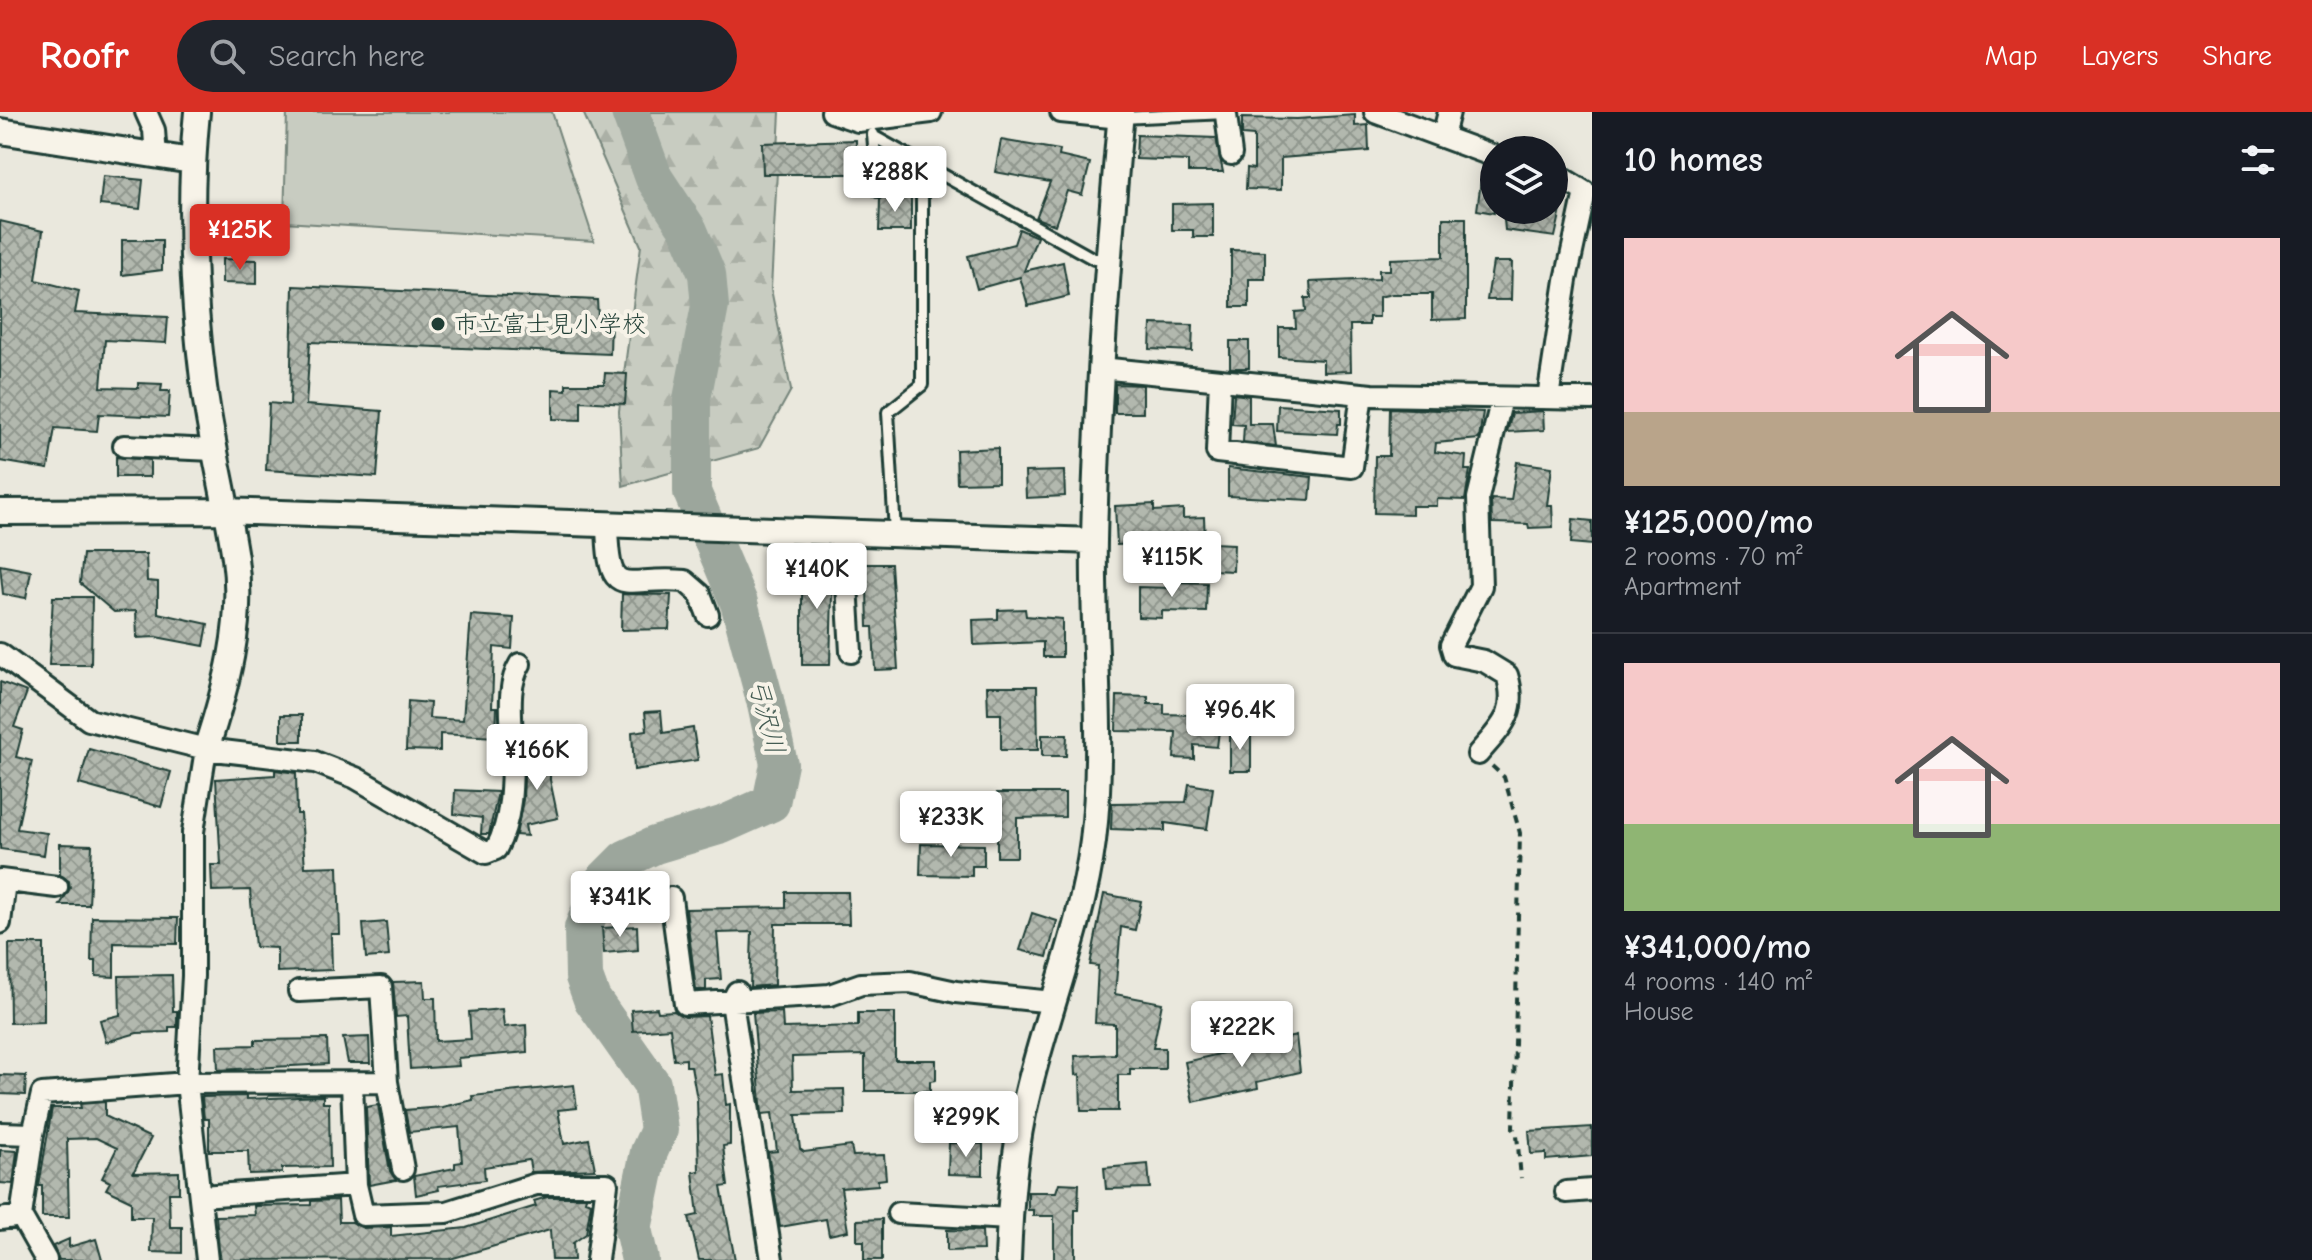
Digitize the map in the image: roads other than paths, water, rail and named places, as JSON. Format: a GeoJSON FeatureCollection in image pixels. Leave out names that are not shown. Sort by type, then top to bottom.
{"type":"FeatureCollection","features":[{"type":"Feature","properties":{"kind":"street"},"geometry":{"type":"LineString","coordinates":[[146,112],[154,130],[156,157]]}},
{"type":"Feature","properties":{"kind":"street"},"geometry":{"type":"LineString","coordinates":[[197,112],[189,191],[203,378],[235,560],[234,638],[225,692],[206,749],[193,832],[193,976],[187,1083],[207,1260]]}},
{"type":"Feature","properties":{"kind":"street"},"geometry":{"type":"LineString","coordinates":[[832,112],[873,128],[931,112]]}},
{"type":"Feature","properties":{"kind":"street"},"geometry":{"type":"LineString","coordinates":[[1008,1260],[1010,1219],[1027,1094],[1084,896],[1096,806],[1094,541],[1100,368],[1121,115],[1061,112]]}},
{"type":"Feature","properties":{"kind":"street"},"geometry":{"type":"LineString","coordinates":[[1375,112],[1480,151]]}},
{"type":"Feature","properties":{"kind":"street"},"geometry":{"type":"LineString","coordinates":[[1443,136],[1449,112]]}},
{"type":"Feature","properties":{"kind":"street"},"geometry":{"type":"LineString","coordinates":[[1226,113],[1231,154]]}},
{"type":"Feature","properties":{"kind":"street"},"geometry":{"type":"LineString","coordinates":[[0,131],[192,161]]}},
{"type":"Feature","properties":{"kind":"street"},"geometry":{"type":"LineString","coordinates":[[1548,398],[1566,280],[1585,192],[1568,182]]}},
{"type":"Feature","properties":{"kind":"street"},"geometry":{"type":"LineString","coordinates":[[1100,368],[1362,394],[1592,399]]}},
{"type":"Feature","properties":{"kind":"street"},"geometry":{"type":"LineString","coordinates":[[1220,380],[1217,452],[1352,467],[1362,394]]}},
{"type":"Feature","properties":{"kind":"street"},"geometry":{"type":"LineString","coordinates":[[1478,754],[1508,720],[1512,690],[1507,675],[1484,661],[1454,655],[1451,645],[1481,586],[1478,498],[1502,398]]}},
{"type":"Feature","properties":{"kind":"street"},"geometry":{"type":"LineString","coordinates":[[124,446],[214,450]]}},
{"type":"Feature","properties":{"kind":"street"},"geometry":{"type":"LineString","coordinates":[[0,512],[224,511],[1094,541]]}},
{"type":"Feature","properties":{"kind":"street"},"geometry":{"type":"LineString","coordinates":[[607,525],[608,568],[617,579],[628,582],[685,581],[700,594],[708,615]]}},
{"type":"Feature","properties":{"kind":"street"},"geometry":{"type":"LineString","coordinates":[[844,533],[851,652]]}},
{"type":"Feature","properties":{"kind":"street"},"geometry":{"type":"LineString","coordinates":[[0,654],[89,720],[206,749],[315,762],[356,778],[486,853],[496,849],[508,828],[512,743],[510,706],[520,664]]}},
{"type":"Feature","properties":{"kind":"street"},"geometry":{"type":"LineString","coordinates":[[0,923],[3,880],[57,887]]}},
{"type":"Feature","properties":{"kind":"street"},"geometry":{"type":"LineString","coordinates":[[671,898],[685,1004],[734,997],[830,995],[861,984],[910,982],[956,992],[1053,1002]]}},
{"type":"Feature","properties":{"kind":"street"},"geometry":{"type":"LineString","coordinates":[[299,991],[381,987],[387,1082],[403,1169]]}},
{"type":"Feature","properties":{"kind":"street"},"geometry":{"type":"LineString","coordinates":[[734,997],[772,1260]]}},
{"type":"Feature","properties":{"kind":"street"},"geometry":{"type":"LineString","coordinates":[[46,1260],[10,1217],[42,1094],[187,1083],[387,1082]]}},
{"type":"Feature","properties":{"kind":"street"},"geometry":{"type":"LineString","coordinates":[[352,1083],[356,1185],[363,1215],[447,1212],[536,1184],[607,1184],[597,1260]]}},
{"type":"Feature","properties":{"kind":"street"},"geometry":{"type":"LineString","coordinates":[[0,1133],[33,1134]]}},
{"type":"Feature","properties":{"kind":"street"},"geometry":{"type":"LineString","coordinates":[[201,1196],[356,1185]]}},
{"type":"Feature","properties":{"kind":"street"},"geometry":{"type":"LineString","coordinates":[[1566,1192],[1592,1190]]}},
{"type":"Feature","properties":{"kind":"street"},"geometry":{"type":"LineString","coordinates":[[898,1213],[1010,1219]]}},
{"type":"Feature","properties":{"kind":"lane"},"geometry":{"type":"LineString","coordinates":[[1121,115],[1226,113]]}},
{"type":"Feature","properties":{"kind":"lane"},"geometry":{"type":"LineString","coordinates":[[873,128],[922,163],[1094,259],[1108,259]]}},
{"type":"Feature","properties":{"kind":"lane"},"geometry":{"type":"LineString","coordinates":[[873,128],[878,191]]}},
{"type":"Feature","properties":{"kind":"lane"},"geometry":{"type":"LineString","coordinates":[[895,534],[888,412],[922,385],[922,163]]}},
{"type":"Feature","properties":{"kind":"waterway","name":"弓沢川"},"geometry":{"type":"LineString","coordinates":[[630,112],[654,178],[689,231],[707,274],[710,306],[692,399],[692,492],[739,603],[779,764],[771,803],[722,825],[655,845],[625,859],[602,882],[583,928],[584,977],[592,999],[652,1084],[659,1130],[649,1152],[633,1229],[640,1260]]}},
{"type":"Feature","properties":{"kind":"place","name":"市立富士見小学校"},"geometry":{"type":"Point","coordinates":[438,324]}}]}
